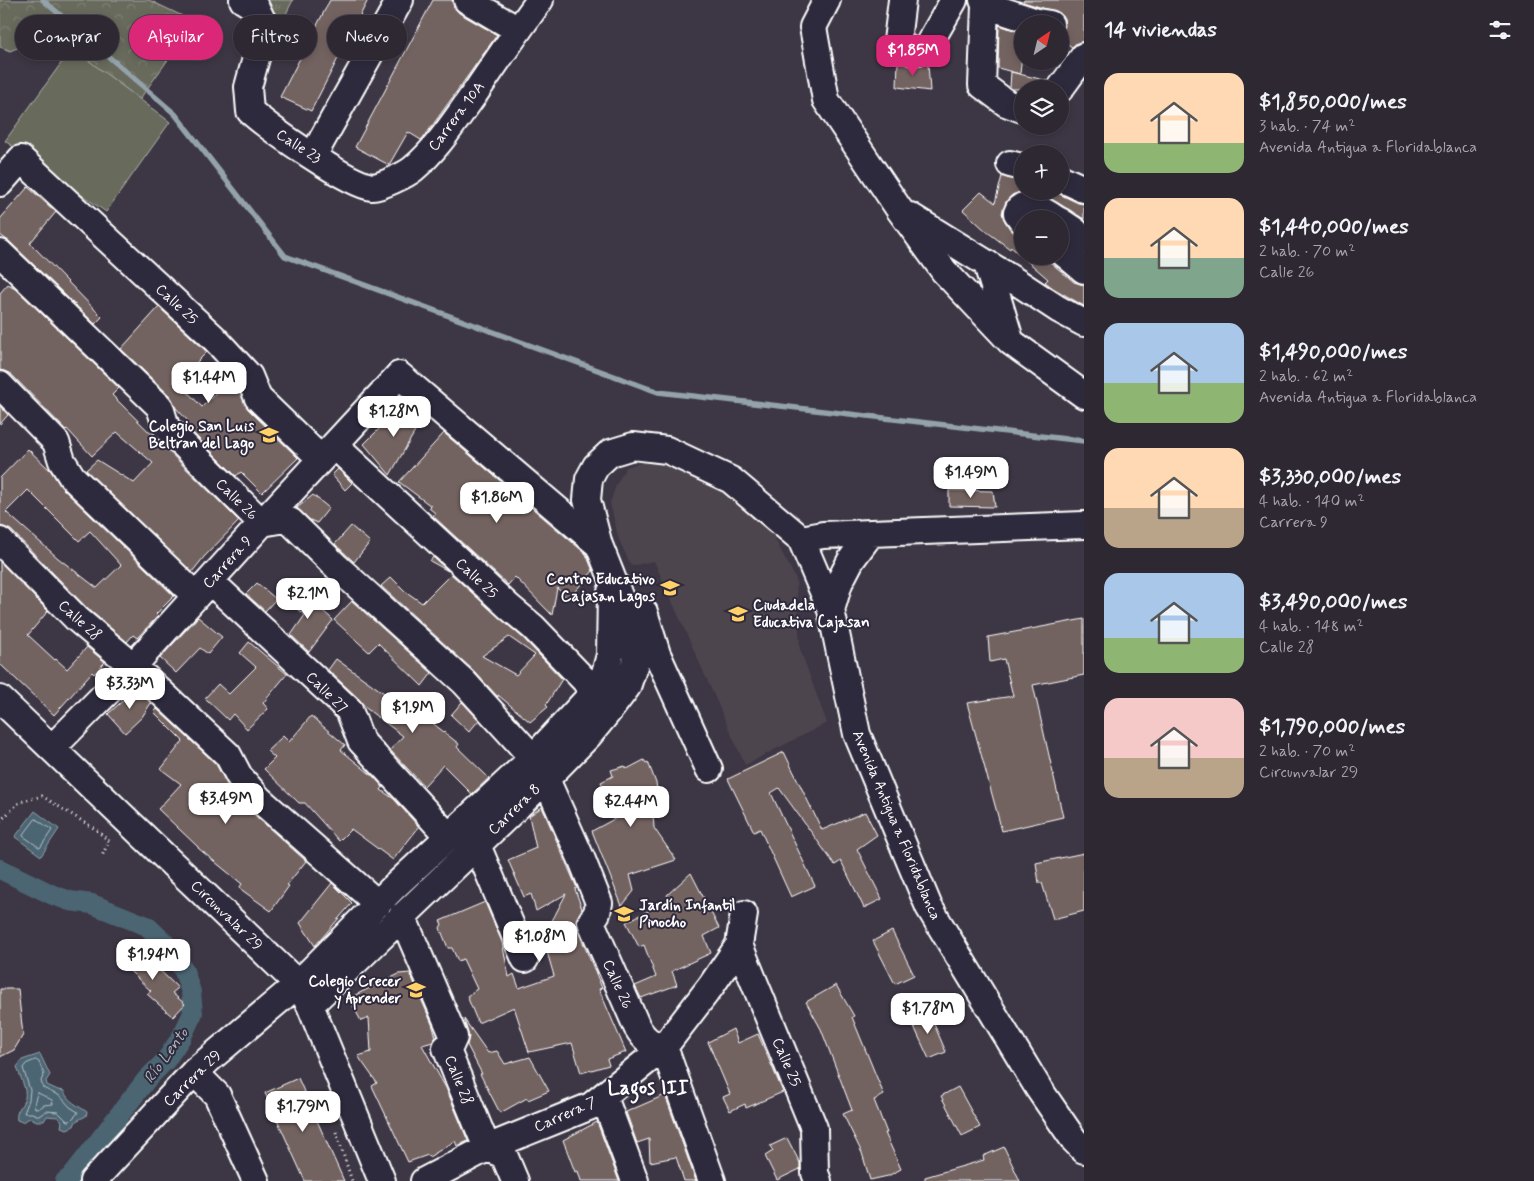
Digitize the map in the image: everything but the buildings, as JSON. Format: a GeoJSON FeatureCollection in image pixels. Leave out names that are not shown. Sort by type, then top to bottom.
{"type":"FeatureCollection","features":[{"type":"Feature","properties":{"kind":"street"},"geometry":{"type":"LineString","coordinates":[[313,156],[400,0]]}},
{"type":"Feature","properties":{"kind":"street"},"geometry":{"type":"LineString","coordinates":[[467,0],[518,30]]}},
{"type":"Feature","properties":{"kind":"street","name":"Carrera 10A"},"geometry":{"type":"LineString","coordinates":[[373,187],[412,170],[448,131],[540,0]]}},
{"type":"Feature","properties":{"kind":"street"},"geometry":{"type":"LineString","coordinates":[[827,0],[813,27],[826,100],[898,209],[944,271],[1011,342],[1084,395]]}},
{"type":"Feature","properties":{"kind":"street"},"geometry":{"type":"LineString","coordinates":[[902,0],[897,41],[913,52],[926,49],[954,0]]}},
{"type":"Feature","properties":{"kind":"street"},"geometry":{"type":"LineString","coordinates":[[1014,106],[1006,103],[982,85],[984,2],[1018,15]]}},
{"type":"Feature","properties":{"kind":"street","name":"Calle 23"},"geometry":{"type":"LineString","coordinates":[[249,4],[265,26],[248,87],[250,111],[263,123],[313,156],[353,180],[373,187]]}},
{"type":"Feature","properties":{"kind":"street"},"geometry":{"type":"LineString","coordinates":[[1067,80],[1084,56]]}},
{"type":"Feature","properties":{"kind":"street","name":"Calle 25"},"geometry":{"type":"LineString","coordinates":[[0,183],[21,159],[213,337],[249,376],[258,398],[328,452],[508,607],[600,682]]}},
{"type":"Feature","properties":{"kind":"street"},"geometry":{"type":"LineString","coordinates":[[1069,182],[1084,189]]}},
{"type":"Feature","properties":{"kind":"street"},"geometry":{"type":"LineString","coordinates":[[1018,210],[1024,206],[1031,206],[1040,210]]}},
{"type":"Feature","properties":{"kind":"street"},"geometry":{"type":"LineString","coordinates":[[898,209],[1058,309],[1084,323]]}},
{"type":"Feature","properties":{"kind":"street"},"geometry":{"type":"LineString","coordinates":[[1069,227],[1084,242]]}},
{"type":"Feature","properties":{"kind":"street","name":"Calle 26"},"geometry":{"type":"LineString","coordinates":[[0,254],[160,407],[166,427],[262,523],[284,519],[291,522],[337,567],[464,682],[539,768],[582,860],[599,903],[597,913],[591,922],[617,983],[645,1040],[654,1045],[664,1047]]}},
{"type":"Feature","properties":{"kind":"street"},"geometry":{"type":"LineString","coordinates":[[1069,258],[1084,270]]}},
{"type":"Feature","properties":{"kind":"street"},"geometry":{"type":"LineString","coordinates":[[987,264],[1011,342]]}},
{"type":"Feature","properties":{"kind":"street","name":"Carrera 9"},"geometry":{"type":"LineString","coordinates":[[53,748],[133,666],[399,375],[599,545]]}},
{"type":"Feature","properties":{"kind":"street","name":"Calle 27"},"geometry":{"type":"LineString","coordinates":[[0,385],[56,442],[62,461],[72,477],[349,710],[361,741],[448,836]]}},
{"type":"Feature","properties":{"kind":"street","name":"Carrera 8"},"geometry":{"type":"LineString","coordinates":[[304,994],[393,888],[448,836],[539,768],[589,735],[627,687],[638,638],[599,545],[587,500],[589,480],[596,466],[610,453],[632,446],[667,450],[731,480],[800,539],[831,610]]}},
{"type":"Feature","properties":{"kind":"street"},"geometry":{"type":"LineString","coordinates":[[800,539],[823,535],[871,532],[1084,526]]}},
{"type":"Feature","properties":{"kind":"street","name":"Avenida Antigua a Floridablanca"},"geometry":{"type":"LineString","coordinates":[[871,532],[851,560],[839,583],[831,610],[857,734],[929,908],[1039,1088],[1074,1140],[1084,1150]]}},
{"type":"Feature","properties":{"kind":"street","name":"Calle 28"},"geometry":{"type":"LineString","coordinates":[[0,542],[77,618],[133,666],[228,755],[239,776],[259,798],[378,904]]}},
{"type":"Feature","properties":{"kind":"street"},"geometry":{"type":"LineString","coordinates":[[638,638],[709,769]]}},
{"type":"Feature","properties":{"kind":"street","name":"Carrera 8"},"geometry":{"type":"LineString","coordinates":[[304,994],[402,916],[476,845],[539,768],[600,682],[610,655],[638,638]]}},
{"type":"Feature","properties":{"kind":"street","name":"Circunvalar 29"},"geometry":{"type":"LineString","coordinates":[[0,699],[53,748],[304,994],[382,1181]]}},
{"type":"Feature","properties":{"kind":"street"},"geometry":{"type":"LineString","coordinates":[[476,845],[525,959]]}},
{"type":"Feature","properties":{"kind":"street"},"geometry":{"type":"LineString","coordinates":[[738,945],[744,914]]}},
{"type":"Feature","properties":{"kind":"street","name":"Calle 28"},"geometry":{"type":"LineString","coordinates":[[402,916],[454,1037],[450,1046],[446,1048],[487,1148]]}},
{"type":"Feature","properties":{"kind":"street","name":"Calle 25"},"geometry":{"type":"LineString","coordinates":[[738,945],[814,1128],[815,1173],[818,1181]]}},
{"type":"Feature","properties":{"kind":"street","name":"Carrera 7"},"geometry":{"type":"LineString","coordinates":[[424,1181],[487,1148],[591,1106],[664,1047],[711,986],[738,945]]}},
{"type":"Feature","properties":{"kind":"street","name":"Carrera 29"},"geometry":{"type":"LineString","coordinates":[[93,1181],[194,1072],[304,994]]}},
{"type":"Feature","properties":{"kind":"street"},"geometry":{"type":"LineString","coordinates":[[664,1047],[712,1181]]}},
{"type":"Feature","properties":{"kind":"street"},"geometry":{"type":"LineString","coordinates":[[194,1072],[217,1095],[256,1181]]}},
{"type":"Feature","properties":{"kind":"street"},"geometry":{"type":"LineString","coordinates":[[604,1096],[635,1181]]}},
{"type":"Feature","properties":{"kind":"street"},"geometry":{"type":"LineString","coordinates":[[487,1148],[504,1155],[515,1181]]}},
{"type":"Feature","properties":{"kind":"path"},"geometry":{"type":"LineString","coordinates":[[0,821],[20,802],[42,796],[95,829],[109,841],[102,856]]}},
{"type":"Feature","properties":{"kind":"path"},"geometry":{"type":"LineString","coordinates":[[0,814],[4,816]]}},
{"type":"Feature","properties":{"kind":"shaded area","name":"Ciudadela Educativa Cajasan"},"geometry":{"type":"Polygon","coordinates":[[[643,462],[667,462],[726,483],[770,530],[796,579],[800,649],[827,723],[745,765],[654,561],[631,566],[619,540],[610,503],[616,485],[626,467],[643,462]]]}},
{"type":"Feature","properties":{"kind":"green space"},"geometry":{"type":"Polygon","coordinates":[[[0,0],[149,0],[180,15],[129,15],[129,60],[168,60],[119,128],[75,60],[119,60],[119,15],[15,15],[15,49],[10,51],[0,47],[0,0]]]}},
{"type":"Feature","properties":{"kind":"green space"},"geometry":{"type":"Polygon","coordinates":[[[254,0],[293,0],[286,15],[279,15],[254,0]]]}},
{"type":"Feature","properties":{"kind":"green space"},"geometry":{"type":"Polygon","coordinates":[[[63,60],[88,60],[170,122],[106,212],[5,141],[63,60]]]}},
{"type":"Feature","properties":{"kind":"water"},"geometry":{"type":"Polygon","coordinates":[[[35,811],[59,829],[41,856],[15,837],[35,811]]]}},
{"type":"Feature","properties":{"kind":"water"},"geometry":{"type":"Polygon","coordinates":[[[40,1054],[50,1075],[46,1081],[47,1085],[64,1091],[70,1100],[87,1112],[86,1116],[76,1121],[74,1126],[67,1129],[61,1127],[62,1121],[58,1117],[47,1116],[44,1121],[30,1118],[22,1122],[17,1120],[17,1114],[24,1101],[25,1094],[17,1067],[22,1060],[40,1054]]]}},
{"type":"Feature","properties":{"kind":"waterway"},"geometry":{"type":"LineString","coordinates":[[43,0],[175,114],[285,256],[658,392],[1084,441]]}},
{"type":"Feature","properties":{"kind":"waterway","name":"Río Lento"},"geometry":{"type":"LineString","coordinates":[[0,869],[53,895],[70,901],[92,904],[147,926],[168,946],[184,971],[191,992],[193,1013],[182,1036],[166,1060],[147,1079],[71,1177],[65,1181]]}},
{"type":"Feature","properties":{"kind":"place","name":"Colegio San Luis Beltran del Lago"},"geometry":{"type":"Point","coordinates":[269,435]}},
{"type":"Feature","properties":{"kind":"place","name":"Centro Educativo Cajasan Lagos"},"geometry":{"type":"Point","coordinates":[670,588]}},
{"type":"Feature","properties":{"kind":"place","name":"Ciudadela Educativa Cajasan"},"geometry":{"type":"Point","coordinates":[738,614]}},
{"type":"Feature","properties":{"kind":"place","name":"Jardín Infantil Pinocho"},"geometry":{"type":"Point","coordinates":[624,914]}},
{"type":"Feature","properties":{"kind":"place","name":"Colegio Crecer y Aprender"},"geometry":{"type":"Point","coordinates":[416,990]}},
{"type":"Feature","properties":{"kind":"district","name":"Lagos III"},"geometry":{"type":"Point","coordinates":[648,1087]}}]}
